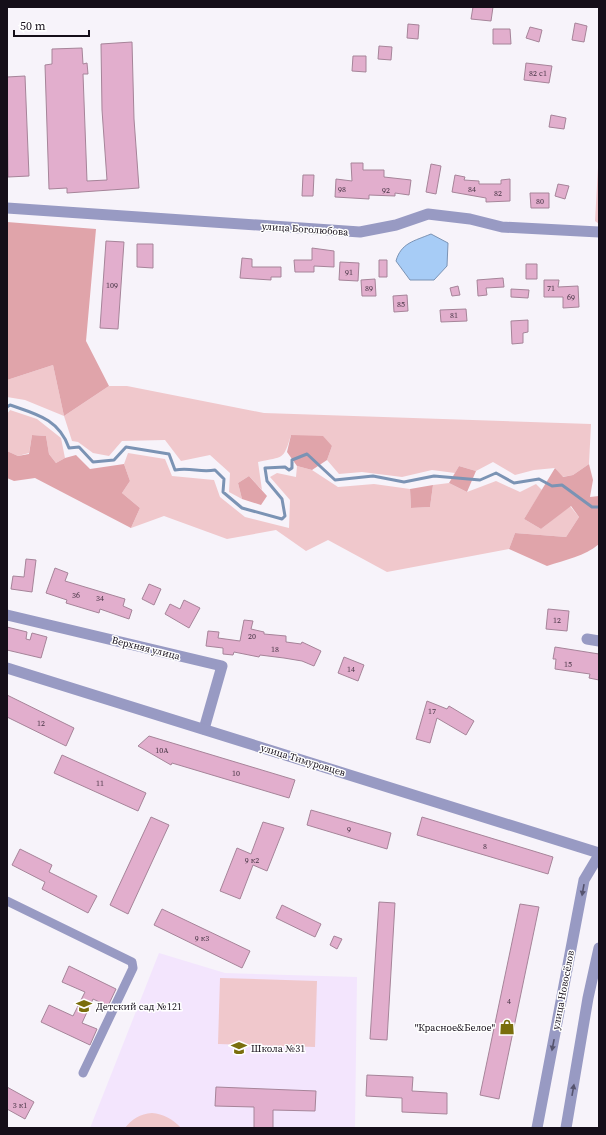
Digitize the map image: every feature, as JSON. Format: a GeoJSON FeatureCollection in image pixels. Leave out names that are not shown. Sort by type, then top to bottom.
{"type":"FeatureCollection","features":[{"type":"Feature","properties":{"kind":"street","name":"улица Боголюбова"},"geometry":{"type":"LineString","coordinates":[[7,208],[360,232],[396,225],[428,214],[470,219],[502,227],[599,232]]}},
{"type":"Feature","properties":{"kind":"street","name":"Верхняя улица"},"geometry":{"type":"LineString","coordinates":[[7,615],[222,666],[204,729]]}},
{"type":"Feature","properties":{"kind":"street"},"geometry":{"type":"LineString","coordinates":[[587,639],[599,641]]}},
{"type":"Feature","properties":{"kind":"street","name":"улица Тимуровцев"},"geometry":{"type":"LineString","coordinates":[[7,668],[599,854]]}},
{"type":"Feature","properties":{"kind":"street","name":"улица Новосёлов"},"geometry":{"type":"LineString","coordinates":[[537,1128],[584,880],[599,854]]}},
{"type":"Feature","properties":{"kind":"street"},"geometry":{"type":"LineString","coordinates":[[7,901],[132,962],[132,968],[84,1072]]}},
{"type":"Feature","properties":{"kind":"street"},"geometry":{"type":"LineString","coordinates":[[566,1128],[588,998],[599,948]]}},
{"type":"Feature","properties":{"kind":"shaded area"},"geometry":{"type":"Polygon","coordinates":[[[599,150],[599,224],[595,221],[599,150]]]}},
{"type":"Feature","properties":{"kind":"shaded area"},"geometry":{"type":"Polygon","coordinates":[[[7,222],[96,229],[86,341],[109,386],[64,416],[53,365],[7,380],[7,222]]]}},
{"type":"Feature","properties":{"kind":"shaded area"},"geometry":{"type":"Polygon","coordinates":[[[53,365],[64,416],[25,400],[7,397],[7,380],[53,365]]]}},
{"type":"Feature","properties":{"kind":"shaded area"},"geometry":{"type":"Polygon","coordinates":[[[109,386],[127,386],[264,413],[591,424],[589,464],[573,475],[562,477],[555,468],[534,470],[515,475],[493,462],[476,471],[459,466],[455,473],[432,470],[402,477],[362,472],[339,474],[327,460],[332,446],[291,435],[286,449],[281,456],[258,462],[262,490],[249,476],[238,483],[242,499],[229,492],[230,473],[210,455],[181,461],[165,440],[122,441],[109,456],[93,453],[78,442],[72,441],[64,416],[109,386]]]}},
{"type":"Feature","properties":{"kind":"shaded area"},"geometry":{"type":"Polygon","coordinates":[[[10,410],[37,419],[61,438],[65,458],[56,463],[49,454],[46,436],[32,435],[29,453],[18,456],[7,451],[7,414],[10,410]]]}},
{"type":"Feature","properties":{"kind":"shaded area"},"geometry":{"type":"Polygon","coordinates":[[[32,435],[46,436],[49,454],[56,463],[65,458],[76,455],[90,469],[124,464],[130,481],[122,493],[140,508],[131,528],[35,478],[14,481],[7,478],[7,451],[18,456],[29,454],[32,435]]]}},
{"type":"Feature","properties":{"kind":"shaded area"},"geometry":{"type":"Polygon","coordinates":[[[291,435],[323,436],[332,446],[327,460],[312,470],[297,466],[287,452],[291,435]]]}},
{"type":"Feature","properties":{"kind":"shaded area"},"geometry":{"type":"Polygon","coordinates":[[[128,453],[165,459],[172,476],[214,480],[220,497],[245,517],[289,528],[290,500],[270,477],[277,473],[296,477],[297,466],[312,470],[338,487],[374,484],[410,489],[411,508],[430,507],[433,485],[449,483],[467,492],[496,481],[520,492],[536,484],[542,490],[524,519],[541,529],[570,506],[579,517],[566,537],[515,533],[509,549],[387,572],[328,540],[306,551],[276,530],[227,539],[164,516],[131,528],[140,508],[122,493],[130,481],[124,464],[128,453]]]}},
{"type":"Feature","properties":{"kind":"shaded area"},"geometry":{"type":"Polygon","coordinates":[[[589,464],[593,480],[590,497],[599,496],[599,544],[581,555],[547,566],[509,549],[515,533],[566,537],[579,517],[571,506],[541,529],[524,519],[555,468],[563,477],[573,475],[589,464]]]}},
{"type":"Feature","properties":{"kind":"shaded area"},"geometry":{"type":"Polygon","coordinates":[[[459,466],[476,471],[467,492],[449,483],[459,466]]]}},
{"type":"Feature","properties":{"kind":"shaded area"},"geometry":{"type":"Polygon","coordinates":[[[249,476],[267,496],[261,505],[242,499],[238,483],[249,476]]]}},
{"type":"Feature","properties":{"kind":"shaded area"},"geometry":{"type":"Polygon","coordinates":[[[433,485],[430,507],[411,508],[410,489],[433,485]]]}},
{"type":"Feature","properties":{"kind":"shaded area","name":"Школа №31"},"geometry":{"type":"Polygon","coordinates":[[[159,953],[225,973],[357,977],[355,1128],[90,1128],[159,953]]]}},
{"type":"Feature","properties":{"kind":"shaded area"},"geometry":{"type":"Polygon","coordinates":[[[220,978],[317,981],[315,1047],[218,1044],[220,978]]]}},
{"type":"Feature","properties":{"kind":"shaded area"},"geometry":{"type":"Polygon","coordinates":[[[144,1114],[160,1114],[168,1118],[181,1128],[125,1128],[130,1122],[144,1114]]]}},
{"type":"Feature","properties":{"kind":"water"},"geometry":{"type":"Polygon","coordinates":[[[431,234],[448,243],[447,266],[434,280],[410,280],[396,261],[398,255],[409,243],[431,234]]]}},
{"type":"Feature","properties":{"kind":"building"},"geometry":{"type":"Polygon","coordinates":[[[473,7],[493,7],[491,21],[471,19],[473,7]]]}},
{"type":"Feature","properties":{"kind":"building"},"geometry":{"type":"Polygon","coordinates":[[[575,23],[587,26],[584,42],[572,40],[575,23]]]}},
{"type":"Feature","properties":{"kind":"building"},"geometry":{"type":"Polygon","coordinates":[[[408,24],[419,25],[418,39],[407,38],[408,24]]]}},
{"type":"Feature","properties":{"kind":"building"},"geometry":{"type":"Polygon","coordinates":[[[530,27],[542,30],[539,42],[526,38],[530,27]]]}},
{"type":"Feature","properties":{"kind":"building"},"geometry":{"type":"Polygon","coordinates":[[[493,29],[510,29],[511,44],[493,44],[493,29]]]}},
{"type":"Feature","properties":{"kind":"building"},"geometry":{"type":"Polygon","coordinates":[[[132,42],[134,119],[139,188],[67,193],[67,188],[49,189],[45,65],[52,64],[52,49],[82,48],[83,64],[87,63],[88,74],[83,74],[87,181],[107,180],[102,110],[101,44],[132,42]]]}},
{"type":"Feature","properties":{"kind":"building"},"geometry":{"type":"Polygon","coordinates":[[[379,46],[392,47],[391,60],[378,59],[379,46]]]}},
{"type":"Feature","properties":{"kind":"building"},"geometry":{"type":"Polygon","coordinates":[[[353,56],[366,56],[366,72],[352,71],[353,56]]]}},
{"type":"Feature","properties":{"kind":"building"},"geometry":{"type":"Polygon","coordinates":[[[526,63],[552,66],[549,83],[524,80],[526,63]]]}},
{"type":"Feature","properties":{"kind":"building"},"geometry":{"type":"Polygon","coordinates":[[[25,76],[29,176],[8,177],[7,77],[25,76]]]}},
{"type":"Feature","properties":{"kind":"building"},"geometry":{"type":"Polygon","coordinates":[[[551,115],[566,118],[564,129],[549,127],[551,115]]]}},
{"type":"Feature","properties":{"kind":"building"},"geometry":{"type":"Polygon","coordinates":[[[351,163],[363,163],[363,170],[384,170],[384,177],[411,180],[409,195],[395,193],[395,196],[369,195],[369,199],[335,197],[336,179],[352,181],[351,163]]]}},
{"type":"Feature","properties":{"kind":"building"},"geometry":{"type":"Polygon","coordinates":[[[431,164],[441,166],[436,194],[426,192],[431,164]]]}},
{"type":"Feature","properties":{"kind":"building"},"geometry":{"type":"Polygon","coordinates":[[[303,175],[314,175],[313,196],[302,196],[303,175]]]}},
{"type":"Feature","properties":{"kind":"building"},"geometry":{"type":"Polygon","coordinates":[[[455,175],[465,177],[464,180],[479,181],[479,184],[501,184],[501,180],[510,179],[510,201],[486,202],[486,198],[452,192],[455,175]]]}},
{"type":"Feature","properties":{"kind":"building"},"geometry":{"type":"Polygon","coordinates":[[[558,184],[569,186],[565,199],[555,196],[558,184]]]}},
{"type":"Feature","properties":{"kind":"building"},"geometry":{"type":"Polygon","coordinates":[[[530,193],[549,193],[549,208],[531,208],[530,193]]]}},
{"type":"Feature","properties":{"kind":"building"},"geometry":{"type":"Polygon","coordinates":[[[106,241],[124,242],[118,329],[100,328],[106,241]]]}},
{"type":"Feature","properties":{"kind":"building"},"geometry":{"type":"Polygon","coordinates":[[[137,244],[153,244],[153,268],[137,267],[137,244]]]}},
{"type":"Feature","properties":{"kind":"building"},"geometry":{"type":"Polygon","coordinates":[[[312,248],[334,251],[334,267],[314,266],[314,272],[295,272],[294,260],[312,260],[312,248]]]}},
{"type":"Feature","properties":{"kind":"building"},"geometry":{"type":"Polygon","coordinates":[[[242,258],[252,259],[252,267],[281,267],[281,277],[271,277],[271,280],[240,278],[242,258]]]}},
{"type":"Feature","properties":{"kind":"building"},"geometry":{"type":"Polygon","coordinates":[[[379,260],[387,260],[387,277],[379,277],[379,260]]]}},
{"type":"Feature","properties":{"kind":"building"},"geometry":{"type":"Polygon","coordinates":[[[340,262],[359,263],[358,281],[339,280],[340,262]]]}},
{"type":"Feature","properties":{"kind":"building"},"geometry":{"type":"Polygon","coordinates":[[[526,264],[537,264],[537,279],[526,279],[526,264]]]}},
{"type":"Feature","properties":{"kind":"building"},"geometry":{"type":"Polygon","coordinates":[[[503,278],[504,287],[486,288],[487,295],[478,296],[477,280],[503,278]]]}},
{"type":"Feature","properties":{"kind":"building"},"geometry":{"type":"Polygon","coordinates":[[[375,279],[376,296],[362,296],[361,280],[375,279]]]}},
{"type":"Feature","properties":{"kind":"building"},"geometry":{"type":"Polygon","coordinates":[[[544,280],[559,280],[558,287],[578,286],[579,307],[563,308],[563,297],[544,297],[544,280]]]}},
{"type":"Feature","properties":{"kind":"building"},"geometry":{"type":"Polygon","coordinates":[[[458,286],[460,295],[452,296],[450,288],[458,286]]]}},
{"type":"Feature","properties":{"kind":"building"},"geometry":{"type":"Polygon","coordinates":[[[511,289],[529,290],[528,298],[511,297],[511,289]]]}},
{"type":"Feature","properties":{"kind":"building"},"geometry":{"type":"Polygon","coordinates":[[[407,295],[408,311],[394,312],[393,296],[407,295]]]}},
{"type":"Feature","properties":{"kind":"building"},"geometry":{"type":"Polygon","coordinates":[[[466,309],[467,321],[441,322],[440,310],[466,309]]]}},
{"type":"Feature","properties":{"kind":"building"},"geometry":{"type":"Polygon","coordinates":[[[528,320],[528,332],[523,333],[523,343],[512,344],[511,321],[528,320]]]}},
{"type":"Feature","properties":{"kind":"building"},"geometry":{"type":"Polygon","coordinates":[[[26,559],[36,560],[32,592],[11,589],[13,576],[24,577],[26,559]]]}},
{"type":"Feature","properties":{"kind":"building"},"geometry":{"type":"Polygon","coordinates":[[[55,568],[68,573],[65,581],[125,599],[123,606],[132,610],[129,619],[100,609],[99,613],[66,603],[67,600],[46,593],[55,568]]]}},
{"type":"Feature","properties":{"kind":"building"},"geometry":{"type":"Polygon","coordinates":[[[149,584],[161,589],[154,605],[142,599],[149,584]]]}},
{"type":"Feature","properties":{"kind":"building"},"geometry":{"type":"Polygon","coordinates":[[[184,600],[200,608],[189,628],[165,614],[170,604],[180,609],[184,600]]]}},
{"type":"Feature","properties":{"kind":"building"},"geometry":{"type":"Polygon","coordinates":[[[548,609],[569,611],[567,631],[546,629],[548,609]]]}},
{"type":"Feature","properties":{"kind":"building"},"geometry":{"type":"Polygon","coordinates":[[[244,620],[253,621],[251,629],[264,632],[264,634],[286,636],[286,642],[301,644],[302,642],[321,651],[314,666],[302,661],[284,658],[260,655],[259,657],[234,652],[233,655],[223,654],[223,648],[206,646],[208,631],[219,632],[218,638],[240,641],[244,620]]]}},
{"type":"Feature","properties":{"kind":"building"},"geometry":{"type":"Polygon","coordinates":[[[7,627],[27,632],[26,639],[30,640],[32,633],[47,637],[41,658],[7,650],[7,627]]]}},
{"type":"Feature","properties":{"kind":"building"},"geometry":{"type":"Polygon","coordinates":[[[555,647],[599,654],[599,680],[589,678],[590,674],[555,669],[556,659],[553,659],[555,647]]]}},
{"type":"Feature","properties":{"kind":"building"},"geometry":{"type":"Polygon","coordinates":[[[344,657],[364,665],[358,681],[338,673],[344,657]]]}},
{"type":"Feature","properties":{"kind":"building"},"geometry":{"type":"Polygon","coordinates":[[[7,695],[74,728],[66,746],[7,717],[7,695]]]}},
{"type":"Feature","properties":{"kind":"building"},"geometry":{"type":"Polygon","coordinates":[[[427,701],[447,709],[449,706],[474,721],[466,735],[437,718],[430,743],[416,739],[427,701]]]}},
{"type":"Feature","properties":{"kind":"building"},"geometry":{"type":"Polygon","coordinates":[[[149,736],[295,780],[289,798],[172,763],[171,765],[138,746],[149,736]]]}},
{"type":"Feature","properties":{"kind":"building"},"geometry":{"type":"Polygon","coordinates":[[[62,755],[146,793],[138,811],[54,773],[62,755]]]}},
{"type":"Feature","properties":{"kind":"building"},"geometry":{"type":"Polygon","coordinates":[[[311,810],[391,833],[387,849],[307,825],[311,810]]]}},
{"type":"Feature","properties":{"kind":"building"},"geometry":{"type":"Polygon","coordinates":[[[151,817],[169,825],[128,914],[110,905],[151,817]]]}},
{"type":"Feature","properties":{"kind":"building"},"geometry":{"type":"Polygon","coordinates":[[[422,817],[553,857],[548,874],[417,835],[422,817]]]}},
{"type":"Feature","properties":{"kind":"building"},"geometry":{"type":"Polygon","coordinates":[[[263,822],[284,828],[267,871],[253,865],[240,899],[220,891],[237,848],[251,854],[263,822]]]}},
{"type":"Feature","properties":{"kind":"building"},"geometry":{"type":"Polygon","coordinates":[[[20,849],[52,865],[49,872],[97,896],[88,913],[42,889],[45,882],[12,865],[20,849]]]}},
{"type":"Feature","properties":{"kind":"building"},"geometry":{"type":"Polygon","coordinates":[[[379,902],[395,903],[387,1040],[370,1039],[379,902]]]}},
{"type":"Feature","properties":{"kind":"building"},"geometry":{"type":"Polygon","coordinates":[[[520,904],[539,907],[499,1099],[480,1095],[520,904]]]}},
{"type":"Feature","properties":{"kind":"building"},"geometry":{"type":"Polygon","coordinates":[[[282,905],[321,924],[315,937],[276,918],[282,905]]]}},
{"type":"Feature","properties":{"kind":"building"},"geometry":{"type":"Polygon","coordinates":[[[162,909],[250,951],[242,968],[154,925],[162,909]]]}},
{"type":"Feature","properties":{"kind":"building"},"geometry":{"type":"Polygon","coordinates":[[[334,936],[342,939],[337,949],[330,945],[334,936]]]}},
{"type":"Feature","properties":{"kind":"building","name":"Детский сад №121"},"geometry":{"type":"Polygon","coordinates":[[[69,966],[116,989],[108,1006],[93,999],[82,1023],[97,1029],[90,1045],[41,1022],[49,1005],[73,1016],[85,992],[62,982],[69,966]]]}},
{"type":"Feature","properties":{"kind":"building"},"geometry":{"type":"Polygon","coordinates":[[[367,1075],[413,1077],[412,1091],[447,1093],[447,1114],[402,1112],[402,1098],[366,1096],[367,1075]]]}},
{"type":"Feature","properties":{"kind":"building"},"geometry":{"type":"Polygon","coordinates":[[[7,1087],[34,1102],[25,1119],[7,1109],[7,1087]]]}},
{"type":"Feature","properties":{"kind":"building"},"geometry":{"type":"Polygon","coordinates":[[[216,1087],[316,1091],[315,1111],[273,1110],[273,1128],[254,1128],[254,1107],[215,1106],[216,1087]]]}},
{"type":"Feature","properties":{"kind":"waterway"},"geometry":{"type":"LineString","coordinates":[[7,407],[10,405],[29,411],[46,419],[59,430],[65,438],[69,448],[79,447],[93,462],[114,460],[126,447],[169,454],[175,470],[215,470],[224,479],[223,492],[242,508],[282,519],[285,516],[282,499],[267,481],[265,468],[285,467],[289,470],[292,468],[292,460],[307,454],[335,480],[373,476],[404,482],[434,476],[480,480],[496,473],[514,483],[539,479],[552,486],[562,485],[592,507],[599,507]]}},
{"type":"Feature","properties":{"kind":"place","name":"Детский сад №121"},"geometry":{"type":"Point","coordinates":[84,1006]}},
{"type":"Feature","properties":{"kind":"place","name":"\"Красное&Белое\""},"geometry":{"type":"Point","coordinates":[507,1027]}},
{"type":"Feature","properties":{"kind":"place","name":"Школа №31"},"geometry":{"type":"Point","coordinates":[239,1048]}}]}
